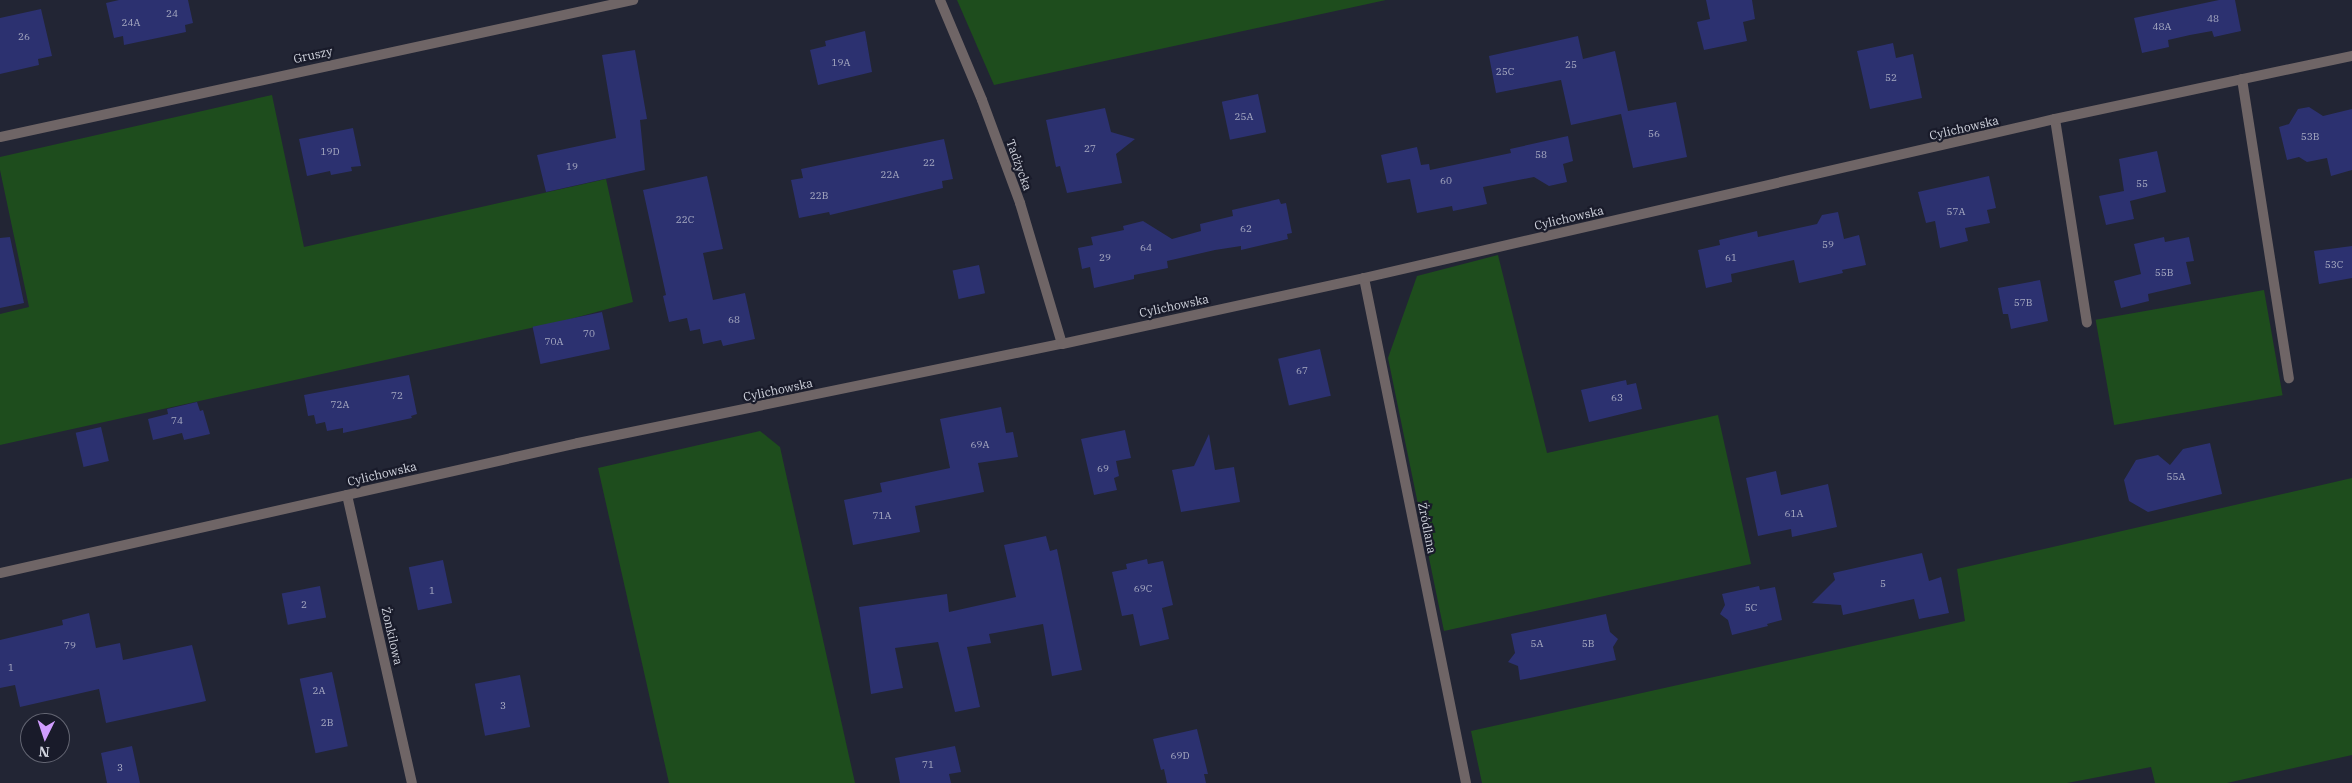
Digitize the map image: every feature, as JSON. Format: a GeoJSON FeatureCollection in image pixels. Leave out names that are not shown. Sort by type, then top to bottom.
{"type":"FeatureCollection","features":[{"type":"Feature","properties":{"kind":"street","name":"Gruszy"},"geometry":{"type":"LineString","coordinates":[[0,137],[632,0]]}},
{"type":"Feature","properties":{"kind":"street","name":"Tadżycka"},"geometry":{"type":"LineString","coordinates":[[940,0],[982,100],[1020,203],[1062,344]]}},
{"type":"Feature","properties":{"kind":"street","name":"Cylichowska"},"geometry":{"type":"LineString","coordinates":[[0,573],[578,443],[1062,344],[1364,278],[2055,119],[2352,56]]}},
{"type":"Feature","properties":{"kind":"street"},"geometry":{"type":"LineString","coordinates":[[2242,80],[2289,378]]}},
{"type":"Feature","properties":{"kind":"street"},"geometry":{"type":"LineString","coordinates":[[2055,119],[2088,323]]}},
{"type":"Feature","properties":{"kind":"street","name":"Źródlana"},"geometry":{"type":"LineString","coordinates":[[1364,278],[1466,783]]}},
{"type":"Feature","properties":{"kind":"street","name":"Żonkilowa"},"geometry":{"type":"LineString","coordinates":[[347,495],[412,783]]}},
{"type":"Feature","properties":{"kind":"green space"},"geometry":{"type":"Polygon","coordinates":[[[957,0],[1386,0],[994,85],[957,0]]]}},
{"type":"Feature","properties":{"kind":"green space"},"geometry":{"type":"Polygon","coordinates":[[[272,95],[304,247],[606,179],[633,302],[567,320],[0,445],[0,314],[29,307],[0,170],[0,157],[272,95]]]}},
{"type":"Feature","properties":{"kind":"green space"},"geometry":{"type":"Polygon","coordinates":[[[1498,255],[1547,453],[1718,415],[1751,564],[1444,631],[1388,358],[1417,276],[1498,255]]]}},
{"type":"Feature","properties":{"kind":"green space"},"geometry":{"type":"Polygon","coordinates":[[[2264,290],[2283,395],[2114,425],[2096,320],[2264,290]]]}},
{"type":"Feature","properties":{"kind":"green space"},"geometry":{"type":"Polygon","coordinates":[[[760,431],[780,447],[855,783],[669,783],[598,468],[760,431]]]}},
{"type":"Feature","properties":{"kind":"green space"},"geometry":{"type":"Polygon","coordinates":[[[2352,478],[2352,755],[2227,783],[2155,783],[2151,767],[2067,783],[1482,783],[1471,731],[1965,621],[1957,569],[2352,478]]]}},
{"type":"Feature","properties":{"kind":"building"},"geometry":{"type":"Polygon","coordinates":[[[119,0],[188,0],[193,23],[185,25],[186,32],[124,45],[123,36],[114,38],[106,3],[119,0]]]}},
{"type":"Feature","properties":{"kind":"building"},"geometry":{"type":"Polygon","coordinates":[[[1706,0],[1752,0],[1755,19],[1743,22],[1747,41],[1704,50],[1697,22],[1710,19],[1706,0]]]}},
{"type":"Feature","properties":{"kind":"building"},"geometry":{"type":"Polygon","coordinates":[[[2219,0],[2235,0],[2241,31],[2214,37],[2212,31],[2190,35],[2168,40],[2169,47],[2142,53],[2134,18],[2219,0]]]}},
{"type":"Feature","properties":{"kind":"building"},"geometry":{"type":"Polygon","coordinates":[[[41,9],[52,56],[38,59],[39,65],[0,74],[0,18],[41,9]]]}},
{"type":"Feature","properties":{"kind":"building"},"geometry":{"type":"Polygon","coordinates":[[[865,31],[872,72],[818,85],[810,50],[826,46],[825,41],[865,31]]]}},
{"type":"Feature","properties":{"kind":"building"},"geometry":{"type":"Polygon","coordinates":[[[1578,36],[1583,59],[1615,51],[1628,111],[1676,102],[1687,157],[1633,168],[1621,114],[1571,125],[1561,80],[1496,93],[1489,56],[1578,36]]]}},
{"type":"Feature","properties":{"kind":"building"},"geometry":{"type":"Polygon","coordinates":[[[1893,43],[1896,58],[1913,54],[1922,98],[1870,109],[1857,51],[1893,43]]]}},
{"type":"Feature","properties":{"kind":"building"},"geometry":{"type":"Polygon","coordinates":[[[635,50],[647,119],[640,120],[645,170],[546,192],[537,155],[616,138],[602,55],[635,50]]]}},
{"type":"Feature","properties":{"kind":"building"},"geometry":{"type":"Polygon","coordinates":[[[1258,94],[1266,132],[1230,140],[1222,102],[1258,94]]]}},
{"type":"Feature","properties":{"kind":"building"},"geometry":{"type":"Polygon","coordinates":[[[2309,107],[2323,116],[2352,109],[2352,170],[2331,176],[2327,158],[2307,162],[2299,157],[2287,160],[2279,127],[2289,124],[2298,109],[2309,107]]]}},
{"type":"Feature","properties":{"kind":"building"},"geometry":{"type":"Polygon","coordinates":[[[1105,108],[1111,132],[1135,139],[1116,154],[1122,183],[1067,193],[1060,166],[1056,167],[1046,120],[1105,108]]]}},
{"type":"Feature","properties":{"kind":"building"},"geometry":{"type":"Polygon","coordinates":[[[353,128],[361,166],[351,167],[352,171],[331,175],[330,171],[307,176],[299,139],[353,128]]]}},
{"type":"Feature","properties":{"kind":"building"},"geometry":{"type":"Polygon","coordinates":[[[1568,136],[1573,161],[1563,164],[1567,182],[1549,186],[1534,177],[1483,187],[1487,204],[1453,211],[1452,206],[1417,213],[1410,179],[1387,183],[1381,155],[1417,147],[1421,165],[1429,164],[1430,170],[1511,153],[1510,149],[1568,136]]]}},
{"type":"Feature","properties":{"kind":"building"},"geometry":{"type":"Polygon","coordinates":[[[944,139],[953,179],[942,181],[943,188],[830,215],[829,212],[799,218],[791,180],[803,178],[801,169],[944,139]]]}},
{"type":"Feature","properties":{"kind":"building"},"geometry":{"type":"Polygon","coordinates":[[[2157,151],[2166,192],[2130,201],[2134,219],[2106,225],[2099,196],[2124,191],[2119,159],[2157,151]]]}},
{"type":"Feature","properties":{"kind":"building"},"geometry":{"type":"Polygon","coordinates":[[[707,176],[723,249],[703,253],[713,300],[745,293],[755,339],[723,346],[721,340],[703,344],[700,329],[690,331],[687,318],[669,322],[663,296],[666,295],[643,190],[707,176]]]}},
{"type":"Feature","properties":{"kind":"building"},"geometry":{"type":"Polygon","coordinates":[[[1989,176],[1996,208],[1987,210],[1990,223],[1965,228],[1968,241],[1940,248],[1935,221],[1926,223],[1918,192],[1989,176]]]}},
{"type":"Feature","properties":{"kind":"building"},"geometry":{"type":"Polygon","coordinates":[[[1279,199],[1281,204],[1286,203],[1292,233],[1287,234],[1288,239],[1241,250],[1241,246],[1167,261],[1168,268],[1134,275],[1134,279],[1094,288],[1090,267],[1082,269],[1078,248],[1093,245],[1091,237],[1124,230],[1123,226],[1143,221],[1172,239],[1201,231],[1200,224],[1233,216],[1232,210],[1279,199]]]}},
{"type":"Feature","properties":{"kind":"building"},"geometry":{"type":"Polygon","coordinates":[[[1838,212],[1844,239],[1859,235],[1866,265],[1842,270],[1843,273],[1799,283],[1794,260],[1731,274],[1732,282],[1706,288],[1698,250],[1720,245],[1719,240],[1757,231],[1758,237],[1817,224],[1822,215],[1838,212]]]}},
{"type":"Feature","properties":{"kind":"building"},"geometry":{"type":"Polygon","coordinates":[[[10,237],[24,303],[0,308],[0,238],[10,237]]]}},
{"type":"Feature","properties":{"kind":"building"},"geometry":{"type":"Polygon","coordinates":[[[2164,237],[2165,242],[2189,237],[2194,261],[2186,262],[2191,284],[2148,294],[2149,301],[2121,308],[2114,281],[2141,274],[2134,244],[2164,237]]]}},
{"type":"Feature","properties":{"kind":"building"},"geometry":{"type":"Polygon","coordinates":[[[2352,246],[2352,278],[2319,284],[2314,251],[2352,246]]]}},
{"type":"Feature","properties":{"kind":"building"},"geometry":{"type":"Polygon","coordinates":[[[979,265],[985,293],[959,299],[953,271],[979,265]]]}},
{"type":"Feature","properties":{"kind":"building"},"geometry":{"type":"Polygon","coordinates":[[[2040,280],[2048,321],[2011,329],[2008,314],[2003,314],[1998,288],[2040,280]]]}},
{"type":"Feature","properties":{"kind":"building"},"geometry":{"type":"Polygon","coordinates":[[[602,312],[610,349],[540,364],[533,327],[602,312]]]}},
{"type":"Feature","properties":{"kind":"building"},"geometry":{"type":"Polygon","coordinates":[[[1320,349],[1331,396],[1289,405],[1278,359],[1320,349]]]}},
{"type":"Feature","properties":{"kind":"building"},"geometry":{"type":"Polygon","coordinates":[[[409,375],[417,414],[411,416],[412,418],[343,433],[343,428],[327,431],[325,422],[316,424],[314,415],[308,416],[304,395],[409,375]]]}},
{"type":"Feature","properties":{"kind":"building"},"geometry":{"type":"Polygon","coordinates":[[[1626,380],[1627,385],[1636,383],[1642,409],[1589,422],[1581,390],[1626,380]]]}},
{"type":"Feature","properties":{"kind":"building"},"geometry":{"type":"Polygon","coordinates":[[[197,402],[200,411],[203,410],[210,434],[184,440],[182,433],[153,440],[148,419],[168,414],[167,409],[197,402]]]}},
{"type":"Feature","properties":{"kind":"building"},"geometry":{"type":"Polygon","coordinates":[[[1001,407],[1006,433],[1013,432],[1018,457],[978,463],[984,492],[915,506],[920,532],[853,545],[844,500],[882,492],[880,483],[950,468],[940,419],[1001,407]]]}},
{"type":"Feature","properties":{"kind":"building"},"geometry":{"type":"Polygon","coordinates":[[[101,427],[109,461],[84,467],[76,433],[101,427]]]}},
{"type":"Feature","properties":{"kind":"building"},"geometry":{"type":"Polygon","coordinates":[[[1125,430],[1131,458],[1116,461],[1119,476],[1114,478],[1117,490],[1094,495],[1081,439],[1125,430]]]}},
{"type":"Feature","properties":{"kind":"building"},"geometry":{"type":"Polygon","coordinates":[[[1209,434],[1215,470],[1234,467],[1240,502],[1181,512],[1172,470],[1194,466],[1209,434]]]}},
{"type":"Feature","properties":{"kind":"building"},"geometry":{"type":"Polygon","coordinates":[[[2210,443],[2222,494],[2148,512],[2129,501],[2124,480],[2136,460],[2158,455],[2170,465],[2183,449],[2210,443]]]}},
{"type":"Feature","properties":{"kind":"building"},"geometry":{"type":"Polygon","coordinates":[[[1776,471],[1781,495],[1828,484],[1837,527],[1792,537],[1791,529],[1758,536],[1746,478],[1776,471]]]}},
{"type":"Feature","properties":{"kind":"building"},"geometry":{"type":"Polygon","coordinates":[[[1046,536],[1050,551],[1057,549],[1082,670],[1052,676],[1043,624],[989,634],[991,643],[967,647],[980,707],[955,712],[938,642],[895,648],[903,688],[871,694],[859,607],[947,594],[949,612],[1016,597],[1004,545],[1046,536]]]}},
{"type":"Feature","properties":{"kind":"building"},"geometry":{"type":"Polygon","coordinates":[[[1922,553],[1929,581],[1941,577],[1949,613],[1919,619],[1914,599],[1843,615],[1841,605],[1812,603],[1835,580],[1833,573],[1922,553]]]}},
{"type":"Feature","properties":{"kind":"building"},"geometry":{"type":"Polygon","coordinates":[[[1147,559],[1148,564],[1163,561],[1173,605],[1162,608],[1169,639],[1140,646],[1133,614],[1122,616],[1112,572],[1127,569],[1126,564],[1147,559]]]}},
{"type":"Feature","properties":{"kind":"building"},"geometry":{"type":"Polygon","coordinates":[[[443,560],[452,603],[418,610],[409,567],[443,560]]]}},
{"type":"Feature","properties":{"kind":"building"},"geometry":{"type":"Polygon","coordinates":[[[320,586],[326,617],[288,625],[282,593],[320,586]]]}},
{"type":"Feature","properties":{"kind":"building"},"geometry":{"type":"Polygon","coordinates":[[[1759,586],[1760,590],[1775,587],[1782,620],[1767,624],[1768,626],[1732,635],[1728,620],[1720,614],[1725,605],[1722,594],[1759,586]]]}},
{"type":"Feature","properties":{"kind":"building"},"geometry":{"type":"Polygon","coordinates":[[[89,613],[96,648],[120,643],[123,660],[192,645],[206,701],[106,723],[99,689],[20,707],[15,685],[0,688],[0,640],[63,625],[62,620],[89,613]]]}},
{"type":"Feature","properties":{"kind":"building"},"geometry":{"type":"Polygon","coordinates":[[[1606,614],[1610,632],[1618,639],[1613,647],[1616,660],[1520,680],[1518,666],[1508,662],[1515,653],[1511,634],[1606,614]]]}},
{"type":"Feature","properties":{"kind":"building"},"geometry":{"type":"Polygon","coordinates":[[[332,672],[348,746],[316,753],[300,679],[332,672]]]}},
{"type":"Feature","properties":{"kind":"building"},"geometry":{"type":"Polygon","coordinates":[[[520,675],[530,727],[485,736],[475,684],[520,675]]]}},
{"type":"Feature","properties":{"kind":"building"},"geometry":{"type":"Polygon","coordinates":[[[1197,729],[1208,774],[1204,774],[1206,783],[1167,783],[1164,769],[1161,770],[1153,739],[1197,729]]]}},
{"type":"Feature","properties":{"kind":"building"},"geometry":{"type":"Polygon","coordinates":[[[132,746],[140,783],[107,783],[101,753],[132,746]]]}},
{"type":"Feature","properties":{"kind":"building"},"geometry":{"type":"Polygon","coordinates":[[[955,746],[961,772],[949,774],[951,783],[900,783],[895,758],[955,746]]]}}]}
